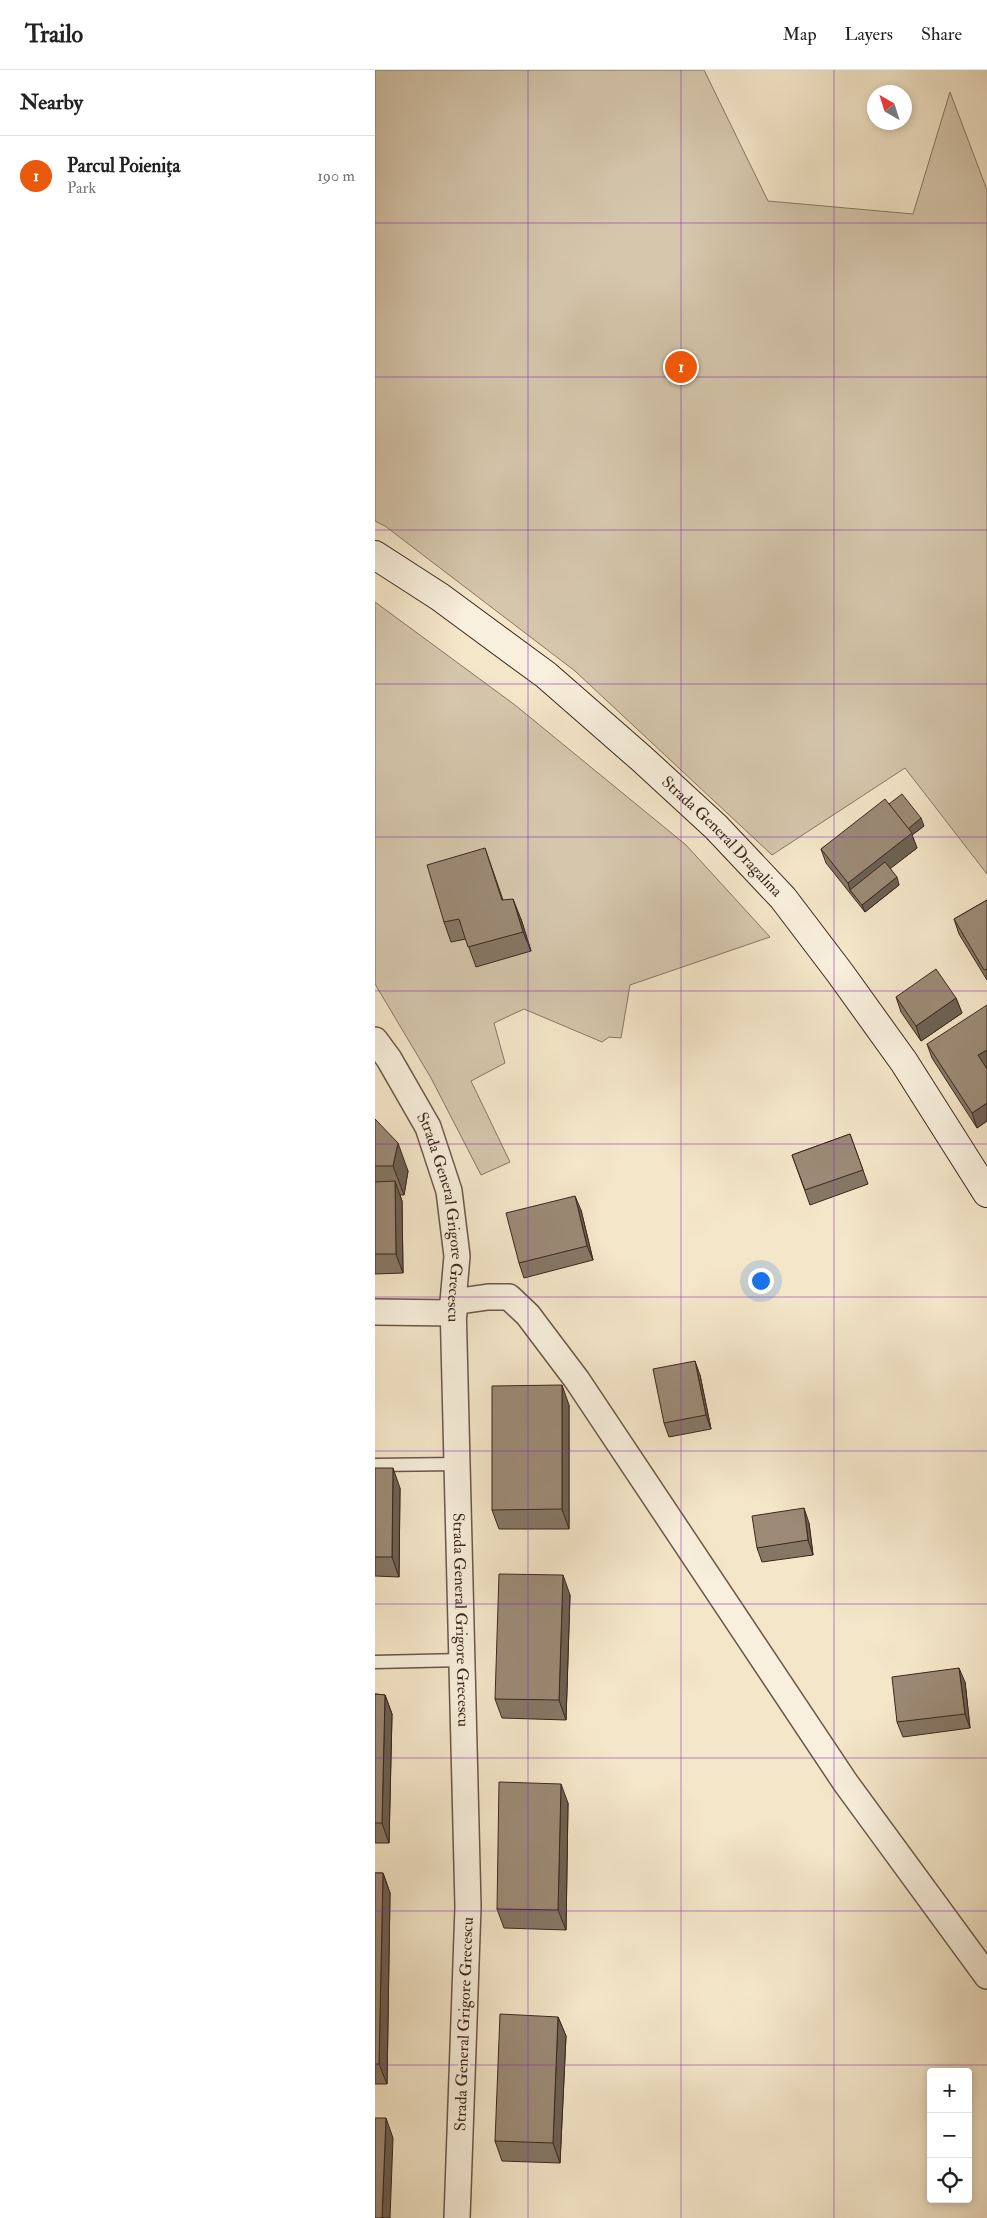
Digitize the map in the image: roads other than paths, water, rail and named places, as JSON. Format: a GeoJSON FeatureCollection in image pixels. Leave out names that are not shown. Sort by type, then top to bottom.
{"type":"FeatureCollection","features":[{"type":"Feature","properties":{"kind":"main road","name":"Strada General Dragalina"},"geometry":{"type":"LineString","coordinates":[[375,555],[440,598],[545,675],[641,758],[716,827],[783,898],[840,973],[903,1062],[987,1194]]}},
{"type":"Feature","properties":{"kind":"street","name":"Strada General Grigore Grecescu"},"geometry":{"type":"LineString","coordinates":[[375,1040],[428,1127],[449,1192],[457,1256],[453,1307],[468,1906],[457,2218]]}},
{"type":"Feature","properties":{"kind":"street"},"geometry":{"type":"LineString","coordinates":[[375,1312],[453,1307],[488,1297],[509,1297],[528,1315],[577,1380],[845,1782],[987,1976]]}},
{"type":"Feature","properties":{"kind":"lane"},"geometry":{"type":"LineString","coordinates":[[375,1465],[458,1464]]}},
{"type":"Feature","properties":{"kind":"lane"},"geometry":{"type":"LineString","coordinates":[[375,1662],[462,1660]]}},
{"type":"Feature","properties":{"kind":"place","name":"Parcul Poieniţa"},"geometry":{"type":"Point","coordinates":[681,367]}}]}
